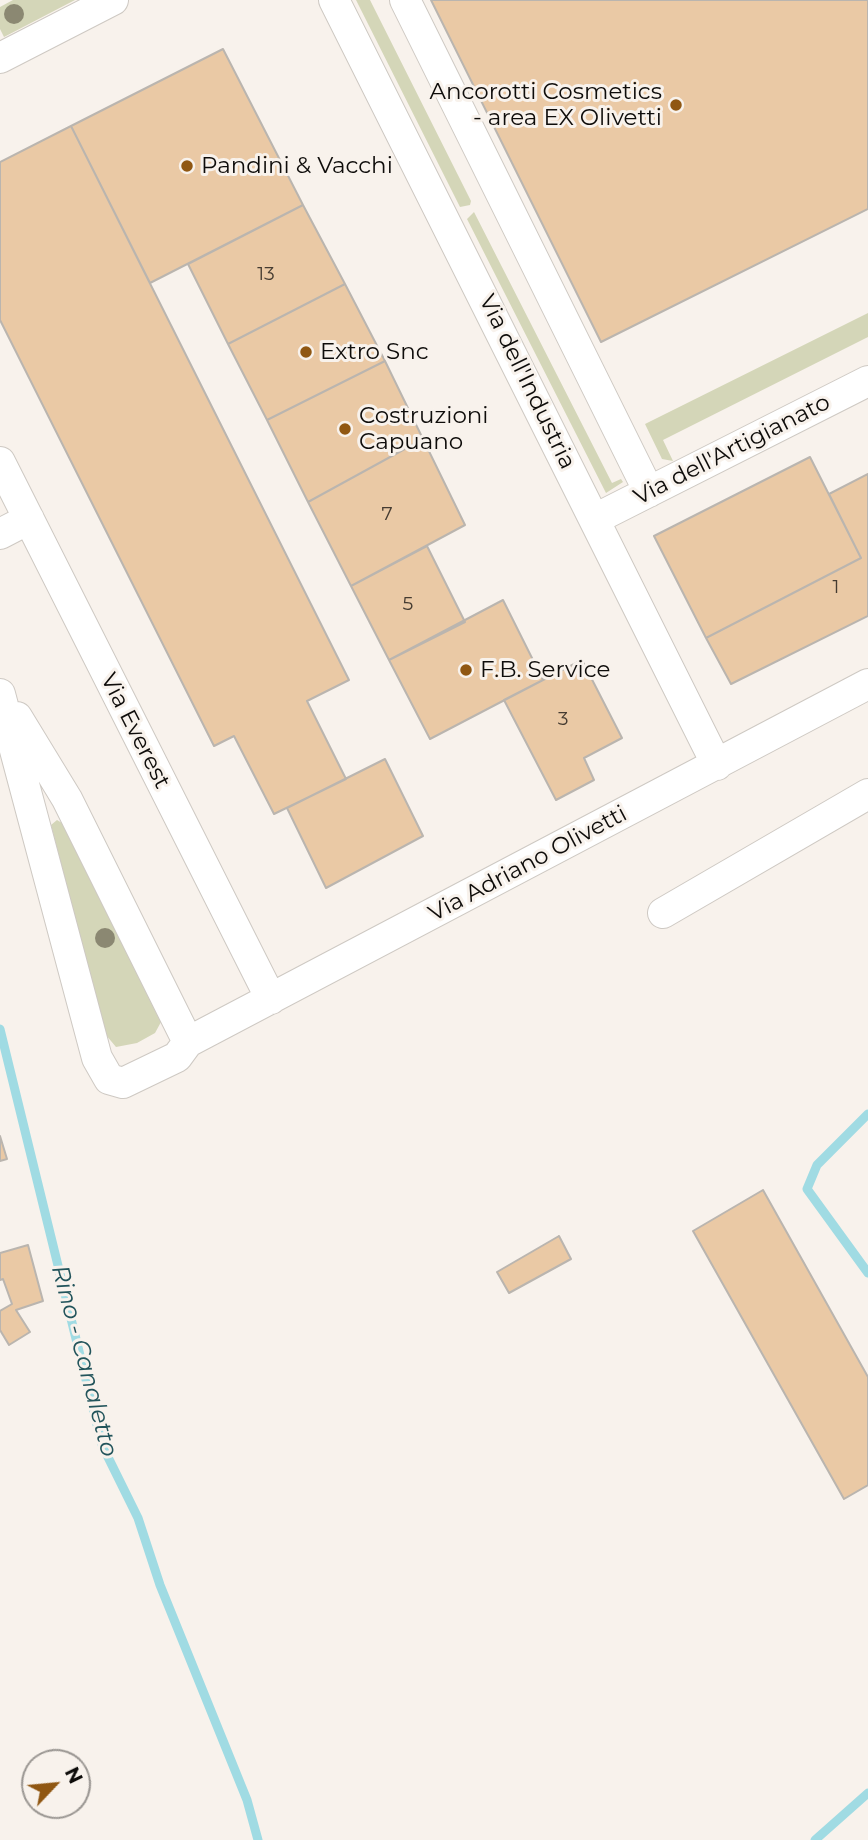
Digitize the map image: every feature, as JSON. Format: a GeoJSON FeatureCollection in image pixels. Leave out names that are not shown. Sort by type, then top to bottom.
{"type":"FeatureCollection","features":[{"type":"Feature","properties":{"kind":"street"},"geometry":{"type":"LineString","coordinates":[[0,58],[113,0]]}},
{"type":"Feature","properties":{"kind":"street","name":"Via dell'Industria"},"geometry":{"type":"LineString","coordinates":[[334,0],[717,765]]}},
{"type":"Feature","properties":{"kind":"street"},"geometry":{"type":"LineString","coordinates":[[405,0],[649,492]]}},
{"type":"Feature","properties":{"kind":"street","name":"Via dell'Artigianato"},"geometry":{"type":"LineString","coordinates":[[595,519],[868,382]]}},
{"type":"Feature","properties":{"kind":"street","name":"Via Everest"},"geometry":{"type":"LineString","coordinates":[[0,462],[271,999]]}},
{"type":"Feature","properties":{"kind":"street"},"geometry":{"type":"LineString","coordinates":[[0,534],[29,519]]}},
{"type":"Feature","properties":{"kind":"street","name":"Via Adriano Olivetti"},"geometry":{"type":"LineString","coordinates":[[33,811],[97,1058],[108,1079],[123,1083],[177,1056],[188,1042],[868,684]]}},
{"type":"Feature","properties":{"kind":"street"},"geometry":{"type":"LineString","coordinates":[[0,691],[33,811],[67,799]]}},
{"type":"Feature","properties":{"kind":"street"},"geometry":{"type":"LineString","coordinates":[[0,691],[67,799],[188,1042]]}},
{"type":"Feature","properties":{"kind":"street"},"geometry":{"type":"LineString","coordinates":[[663,913],[868,794]]}},
{"type":"Feature","properties":{"kind":"green space"},"geometry":{"type":"Polygon","coordinates":[[[13,0],[75,0],[4,37],[0,29],[0,7],[13,0]]]}},
{"type":"Feature","properties":{"kind":"green space"},"geometry":{"type":"Polygon","coordinates":[[[356,0],[370,0],[471,201],[470,205],[460,207],[356,0]]]}},
{"type":"Feature","properties":{"kind":"green space"},"geometry":{"type":"Polygon","coordinates":[[[474,212],[612,483],[621,479],[623,482],[606,493],[467,219],[474,212]]]}},
{"type":"Feature","properties":{"kind":"green space"},"geometry":{"type":"Polygon","coordinates":[[[868,313],[868,337],[663,440],[673,461],[662,459],[645,424],[868,313]]]}},
{"type":"Feature","properties":{"kind":"green space"},"geometry":{"type":"Polygon","coordinates":[[[57,820],[62,823],[161,1022],[155,1033],[137,1043],[116,1047],[106,1035],[51,825],[57,820]]]}},
{"type":"Feature","properties":{"kind":"building","name":"Ancorotti Cosmetics - area EX Olivetti"},"geometry":{"type":"Polygon","coordinates":[[[431,0],[868,0],[868,209],[601,342],[431,0]]]}},
{"type":"Feature","properties":{"kind":"building","name":"Pandini & Vacchi"},"geometry":{"type":"Polygon","coordinates":[[[223,49],[303,205],[150,283],[71,126],[223,49]]]}},
{"type":"Feature","properties":{"kind":"building"},"geometry":{"type":"Polygon","coordinates":[[[71,126],[349,680],[307,701],[346,779],[274,814],[234,736],[214,746],[0,320],[0,162],[71,126]]]}},
{"type":"Feature","properties":{"kind":"building"},"geometry":{"type":"Polygon","coordinates":[[[303,205],[345,284],[228,344],[188,264],[303,205]]]}},
{"type":"Feature","properties":{"kind":"building","name":"Extro Snc"},"geometry":{"type":"Polygon","coordinates":[[[345,284],[385,361],[267,420],[228,344],[345,284]]]}},
{"type":"Feature","properties":{"kind":"building","name":"Costruzioni Capuano"},"geometry":{"type":"Polygon","coordinates":[[[385,361],[423,439],[308,502],[267,420],[385,361]]]}},
{"type":"Feature","properties":{"kind":"building"},"geometry":{"type":"Polygon","coordinates":[[[423,439],[465,525],[351,586],[308,502],[423,439]]]}},
{"type":"Feature","properties":{"kind":"building"},"geometry":{"type":"Polygon","coordinates":[[[810,457],[861,558],[706,638],[654,536],[810,457]]]}},
{"type":"Feature","properties":{"kind":"building"},"geometry":{"type":"Polygon","coordinates":[[[868,474],[868,616],[731,684],[706,638],[861,558],[829,494],[868,474]]]}},
{"type":"Feature","properties":{"kind":"building"},"geometry":{"type":"Polygon","coordinates":[[[427,546],[465,622],[389,660],[351,586],[427,546]]]}},
{"type":"Feature","properties":{"kind":"building","name":"F.B. Service"},"geometry":{"type":"Polygon","coordinates":[[[503,600],[543,680],[430,739],[389,660],[503,600]]]}},
{"type":"Feature","properties":{"kind":"building"},"geometry":{"type":"Polygon","coordinates":[[[582,660],[622,738],[584,758],[594,780],[556,800],[504,700],[582,660]]]}},
{"type":"Feature","properties":{"kind":"building"},"geometry":{"type":"Polygon","coordinates":[[[385,759],[423,836],[326,888],[287,808],[385,759]]]}},
{"type":"Feature","properties":{"kind":"building"},"geometry":{"type":"Polygon","coordinates":[[[0,1136],[7,1159],[0,1161],[0,1136]]]}},
{"type":"Feature","properties":{"kind":"building"},"geometry":{"type":"Polygon","coordinates":[[[763,1190],[868,1377],[868,1485],[844,1499],[693,1231],[763,1190]]]}},
{"type":"Feature","properties":{"kind":"building"},"geometry":{"type":"Polygon","coordinates":[[[559,1236],[571,1259],[509,1293],[497,1272],[559,1236]]]}},
{"type":"Feature","properties":{"kind":"building"},"geometry":{"type":"Polygon","coordinates":[[[28,1245],[43,1301],[16,1310],[30,1332],[9,1345],[0,1330],[0,1311],[12,1304],[3,1279],[0,1280],[0,1253],[28,1245]]]}},
{"type":"Feature","properties":{"kind":"waterway","name":"Rino - Canaletto"},"geometry":{"type":"LineString","coordinates":[[0,1029],[102,1445],[138,1518],[160,1585],[247,1800],[258,1840]]}},
{"type":"Feature","properties":{"kind":"waterway"},"geometry":{"type":"LineString","coordinates":[[868,1114],[817,1165],[807,1189],[868,1273]]}},
{"type":"Feature","properties":{"kind":"waterway"},"geometry":{"type":"LineString","coordinates":[[815,1840],[868,1793]]}},
{"type":"Feature","properties":{"kind":"place","name":"Ancorotti Cosmetics - area EX Olivetti"},"geometry":{"type":"Point","coordinates":[676,105]}},
{"type":"Feature","properties":{"kind":"place","name":"Pandini & Vacchi"},"geometry":{"type":"Point","coordinates":[187,166]}},
{"type":"Feature","properties":{"kind":"place","name":"Extro Snc"},"geometry":{"type":"Point","coordinates":[306,352]}},
{"type":"Feature","properties":{"kind":"place","name":"Costruzioni Capuano"},"geometry":{"type":"Point","coordinates":[345,429]}},
{"type":"Feature","properties":{"kind":"place","name":"F.B. Service"},"geometry":{"type":"Point","coordinates":[466,670]}}]}
